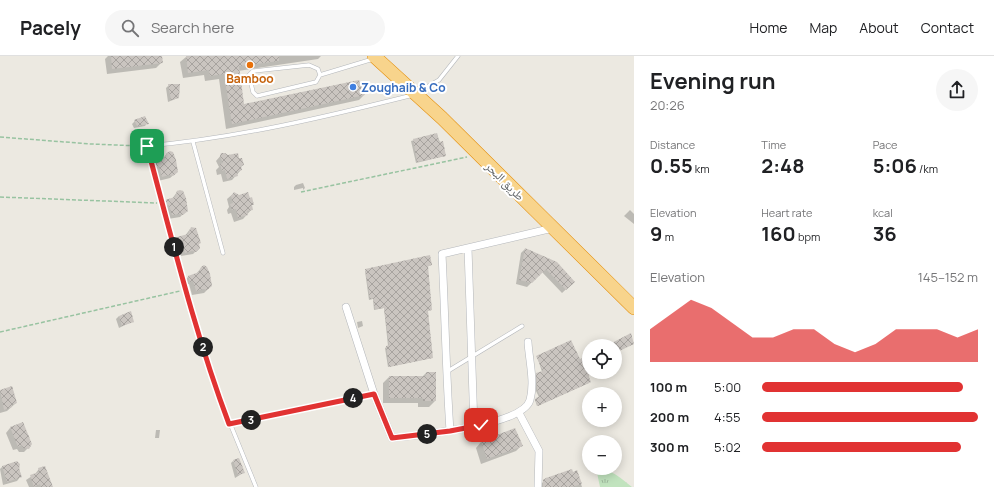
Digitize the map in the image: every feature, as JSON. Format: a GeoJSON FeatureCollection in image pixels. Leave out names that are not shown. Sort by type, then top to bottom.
{"type":"FeatureCollection","features":[{"type":"Feature","properties":{"kind":"highway","name":"طريق البحر"},"geometry":{"type":"LineString","coordinates":[[375,57],[479,155],[634,308]]}},
{"type":"Feature","properties":{"kind":"street"},"geometry":{"type":"LineString","coordinates":[[450,431],[446,372],[446,321],[442,254],[553,228]]}},
{"type":"Feature","properties":{"kind":"street"},"geometry":{"type":"LineString","coordinates":[[468,248],[474,427]]}},
{"type":"Feature","properties":{"kind":"street"},"geometry":{"type":"LineString","coordinates":[[346,307],[374,394],[392,438],[474,427],[519,413],[530,402],[532,388],[528,342]]}},
{"type":"Feature","properties":{"kind":"street"},"geometry":{"type":"LineString","coordinates":[[519,413],[539,451],[538,487]]}},
{"type":"Feature","properties":{"kind":"lane"},"geometry":{"type":"LineString","coordinates":[[256,487],[229,424],[214,384],[186,289],[147,146],[194,142],[310,121],[415,94],[439,80],[458,56]]}},
{"type":"Feature","properties":{"kind":"lane"},"geometry":{"type":"LineString","coordinates":[[320,75],[317,67],[309,65],[253,71],[249,75],[253,92],[257,96],[316,82],[320,75],[375,57]]}},
{"type":"Feature","properties":{"kind":"lane"},"geometry":{"type":"LineString","coordinates":[[194,142],[223,253]]}},
{"type":"Feature","properties":{"kind":"lane"},"geometry":{"type":"LineString","coordinates":[[446,372],[522,326]]}},
{"type":"Feature","properties":{"kind":"lane"},"geometry":{"type":"LineString","coordinates":[[229,424],[374,394]]}},
{"type":"Feature","properties":{"kind":"path"},"geometry":{"type":"LineString","coordinates":[[0,136],[91,144],[147,146]]}},
{"type":"Feature","properties":{"kind":"path"},"geometry":{"type":"LineString","coordinates":[[301,192],[479,155]]}},
{"type":"Feature","properties":{"kind":"path"},"geometry":{"type":"LineString","coordinates":[[0,196],[163,203]]}},
{"type":"Feature","properties":{"kind":"path"},"geometry":{"type":"LineString","coordinates":[[0,332],[186,289]]}},
{"type":"Feature","properties":{"kind":"green space"},"geometry":{"type":"Polygon","coordinates":[[[597,475],[616,475],[632,487],[600,487],[597,475]]]}},
{"type":"Feature","properties":{"kind":"building"},"geometry":{"type":"Polygon","coordinates":[[[111,56],[162,56],[163,63],[112,69],[111,56]]]}},
{"type":"Feature","properties":{"kind":"building"},"geometry":{"type":"Polygon","coordinates":[[[186,56],[279,56],[279,61],[239,66],[244,104],[359,80],[365,95],[232,124],[224,74],[210,76],[209,70],[188,73],[186,56]]]}},
{"type":"Feature","properties":{"kind":"building"},"geometry":{"type":"Polygon","coordinates":[[[168,84],[180,84],[179,98],[171,100],[168,84]]]}},
{"type":"Feature","properties":{"kind":"building"},"geometry":{"type":"Polygon","coordinates":[[[145,116],[149,124],[137,126],[134,120],[145,116]]]}},
{"type":"Feature","properties":{"kind":"building"},"geometry":{"type":"Polygon","coordinates":[[[437,133],[439,142],[443,141],[446,156],[417,162],[413,139],[437,133]]]}},
{"type":"Feature","properties":{"kind":"building"},"geometry":{"type":"Polygon","coordinates":[[[170,151],[173,152],[178,172],[173,176],[169,175],[162,177],[159,166],[156,167],[154,161],[165,158],[167,153],[170,151]]]}},
{"type":"Feature","properties":{"kind":"building"},"geometry":{"type":"Polygon","coordinates":[[[221,153],[228,155],[238,153],[239,158],[242,158],[244,165],[241,166],[242,170],[237,172],[238,176],[227,179],[225,170],[222,171],[220,164],[223,163],[220,156],[221,153]]]}},
{"type":"Feature","properties":{"kind":"building"},"geometry":{"type":"Polygon","coordinates":[[[177,191],[183,191],[186,198],[188,211],[183,215],[172,215],[169,205],[166,206],[165,200],[175,197],[177,191]]]}},
{"type":"Feature","properties":{"kind":"building"},"geometry":{"type":"Polygon","coordinates":[[[234,192],[239,195],[248,192],[250,198],[252,197],[254,205],[252,205],[253,210],[247,211],[248,215],[238,218],[236,209],[232,210],[230,204],[233,203],[231,196],[234,192]]]}},
{"type":"Feature","properties":{"kind":"building"},"geometry":{"type":"Polygon","coordinates":[[[191,227],[196,228],[201,243],[199,244],[200,248],[196,252],[192,251],[185,253],[182,242],[178,243],[177,237],[188,234],[191,227]]]}},
{"type":"Feature","properties":{"kind":"building"},"geometry":{"type":"Polygon","coordinates":[[[525,248],[557,262],[575,282],[566,290],[546,269],[532,283],[519,280],[525,248]]]}},
{"type":"Feature","properties":{"kind":"building"},"geometry":{"type":"Polygon","coordinates":[[[430,255],[432,265],[428,266],[432,310],[428,311],[433,358],[389,367],[386,346],[389,345],[384,308],[375,309],[373,298],[370,299],[365,269],[430,255]]]}},
{"type":"Feature","properties":{"kind":"building"},"geometry":{"type":"Polygon","coordinates":[[[204,265],[207,267],[210,274],[212,286],[207,290],[203,289],[196,291],[193,281],[190,282],[188,276],[199,272],[201,267],[204,265]]]}},
{"type":"Feature","properties":{"kind":"building"},"geometry":{"type":"Polygon","coordinates":[[[131,311],[134,322],[122,326],[119,316],[131,311]]]}},
{"type":"Feature","properties":{"kind":"building"},"geometry":{"type":"Polygon","coordinates":[[[631,333],[634,344],[622,350],[622,339],[619,339],[631,333]]]}},
{"type":"Feature","properties":{"kind":"building"},"geometry":{"type":"Polygon","coordinates":[[[571,340],[580,359],[582,358],[582,379],[590,379],[591,382],[538,406],[535,400],[540,396],[537,389],[536,373],[543,371],[536,356],[571,340]]]}},
{"type":"Feature","properties":{"kind":"building"},"geometry":{"type":"Polygon","coordinates":[[[426,372],[436,372],[436,401],[423,401],[423,398],[389,398],[389,376],[426,376],[426,372]]]}},
{"type":"Feature","properties":{"kind":"building"},"geometry":{"type":"Polygon","coordinates":[[[12,386],[17,403],[4,410],[0,390],[12,386]]]}},
{"type":"Feature","properties":{"kind":"building"},"geometry":{"type":"Polygon","coordinates":[[[23,422],[32,444],[29,449],[23,448],[22,445],[18,447],[10,427],[23,422]]]}},
{"type":"Feature","properties":{"kind":"building"},"geometry":{"type":"Polygon","coordinates":[[[515,428],[523,446],[487,459],[481,441],[515,428]]]}},
{"type":"Feature","properties":{"kind":"building"},"geometry":{"type":"Polygon","coordinates":[[[239,458],[245,473],[238,475],[233,460],[239,458]]]}},
{"type":"Feature","properties":{"kind":"building"},"geometry":{"type":"Polygon","coordinates":[[[17,461],[20,464],[19,469],[22,477],[7,482],[2,466],[17,461]]]}},
{"type":"Feature","properties":{"kind":"building"},"geometry":{"type":"Polygon","coordinates":[[[45,466],[53,487],[41,487],[40,484],[34,487],[30,475],[39,472],[38,468],[45,466]]]}},
{"type":"Feature","properties":{"kind":"building"},"geometry":{"type":"Polygon","coordinates":[[[572,469],[573,472],[577,470],[582,484],[572,487],[543,487],[543,480],[546,478],[572,469]]]}},
{"type":"Feature","properties":{"kind":"place","name":"Bamboo"},"geometry":{"type":"Point","coordinates":[250,65]}},
{"type":"Feature","properties":{"kind":"place","name":"Zoughaib & Co"},"geometry":{"type":"Point","coordinates":[353,87]}},
{"type":"Feature","properties":{"kind":"route"},"geometry":{"type":"LineString","coordinates":[[147,146],[190,307],[214,384],[229,424],[374,394],[392,438],[450,431],[481,425]]}}]}
